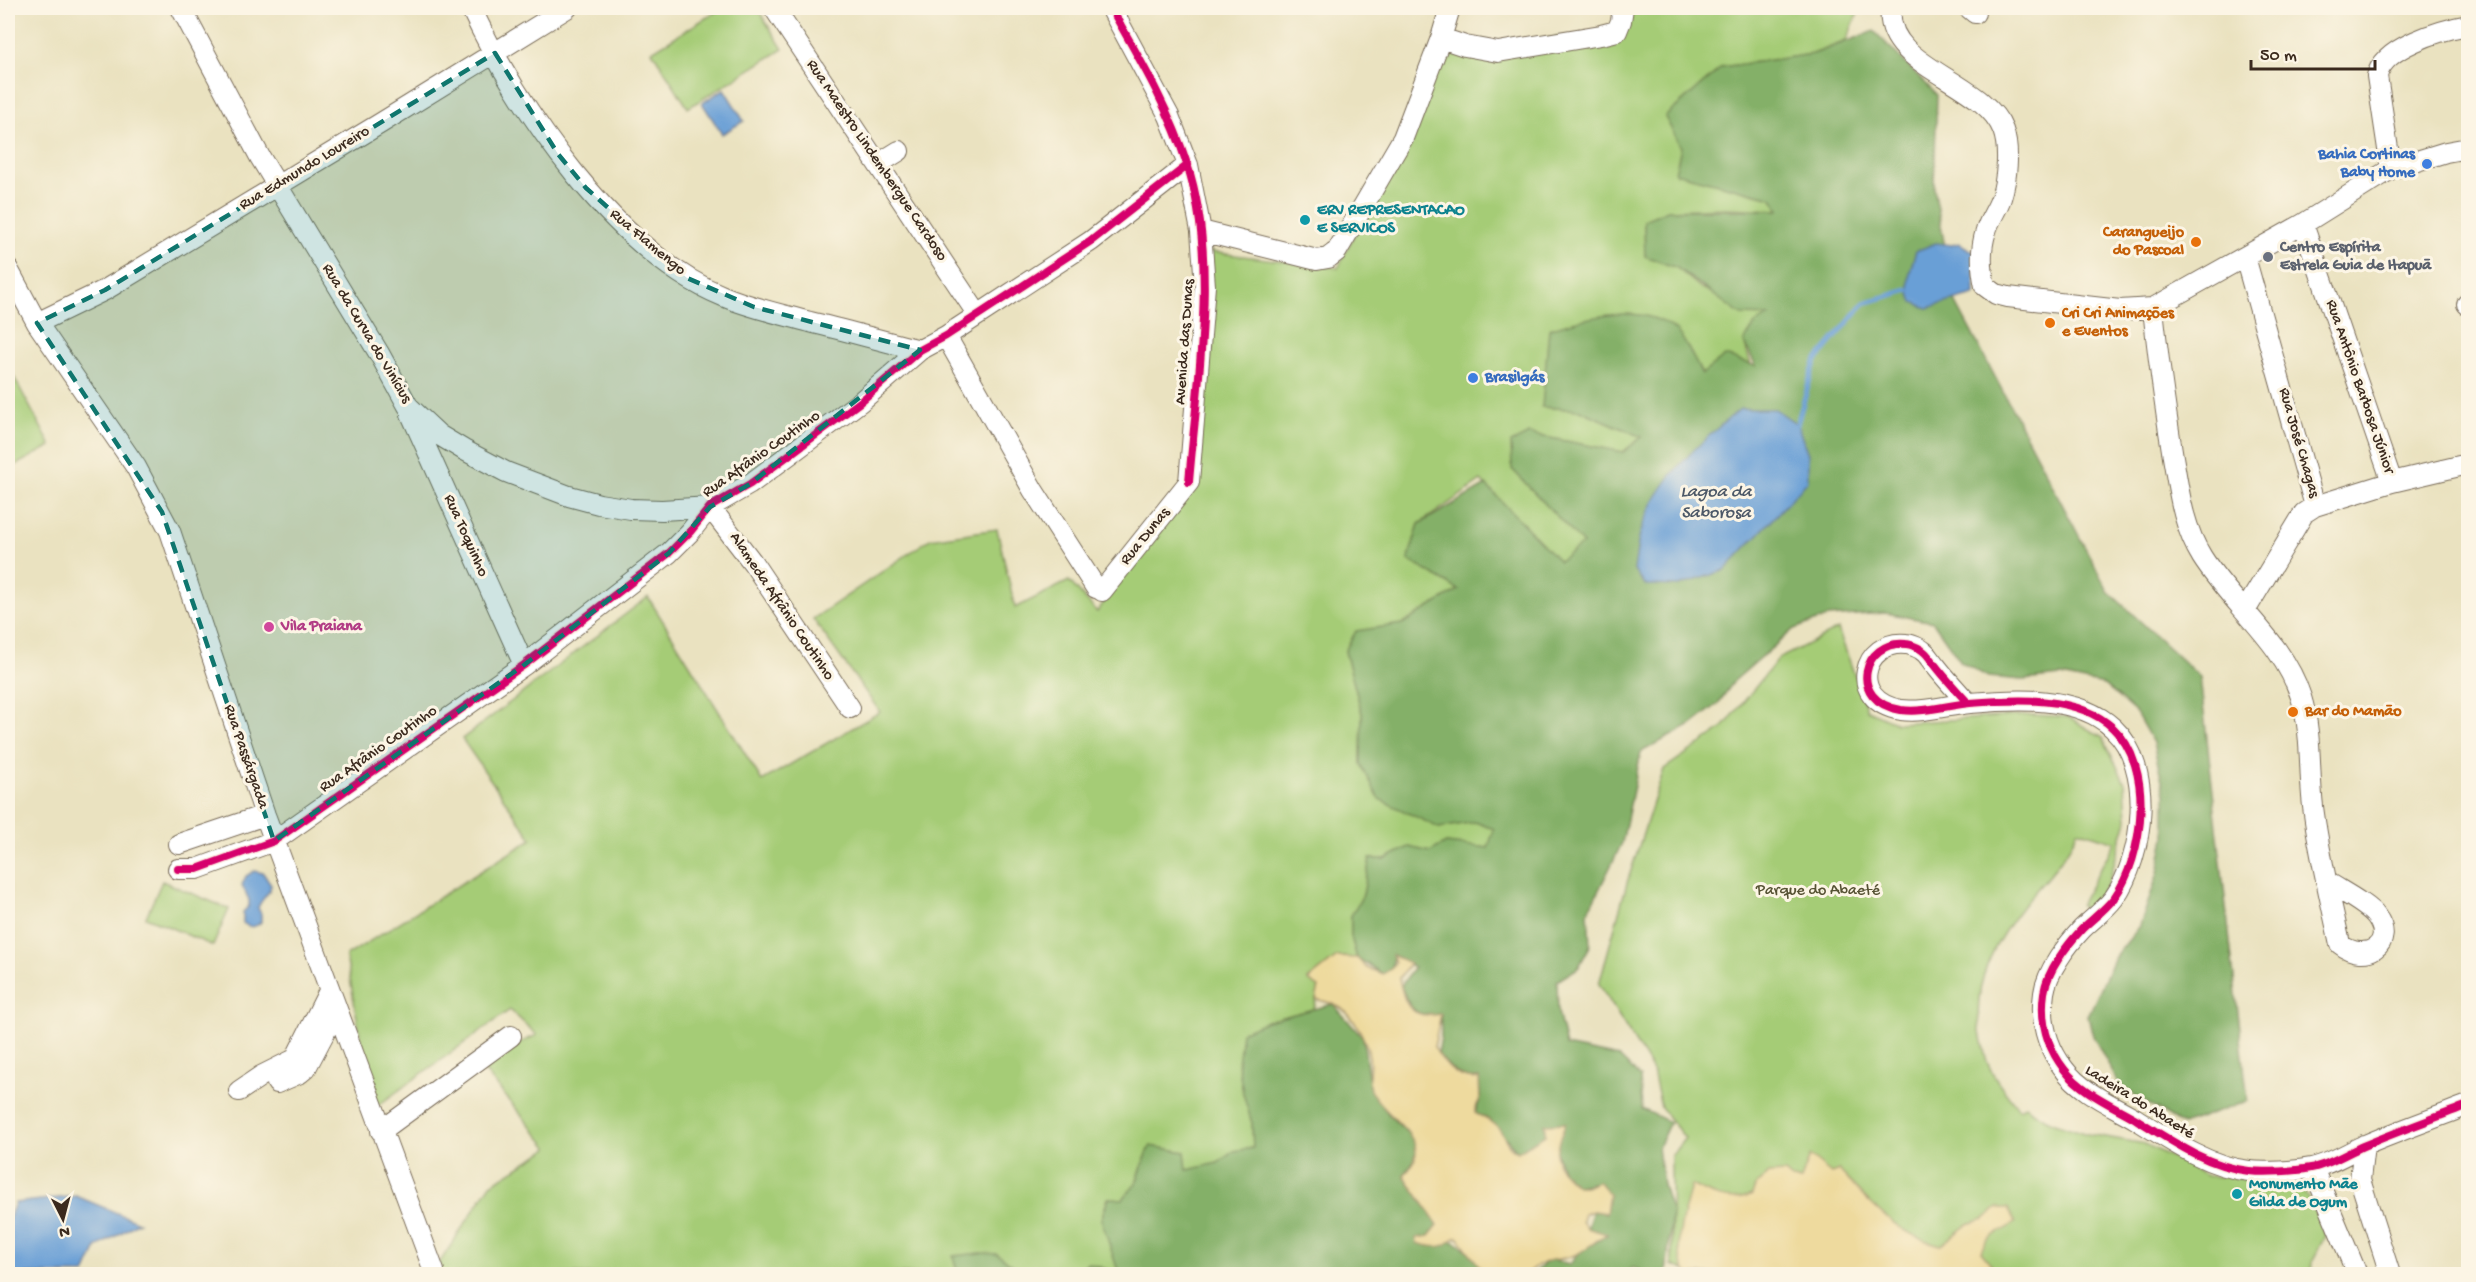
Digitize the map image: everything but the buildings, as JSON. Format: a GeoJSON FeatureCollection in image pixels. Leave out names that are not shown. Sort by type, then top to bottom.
{"type":"FeatureCollection","features":[{"type":"Feature","properties":{"kind":"street","name":"Rua da Curva do Vinícius"},"geometry":{"type":"LineString","coordinates":[[181,8],[277,185],[380,355],[408,406],[439,435],[464,450],[507,472],[558,492],[599,504],[631,509],[710,507]]}},
{"type":"Feature","properties":{"kind":"street","name":"Rua Flamengo"},"geometry":{"type":"LineString","coordinates":[[471,8],[495,53],[558,154],[585,188],[656,255],[687,278],[721,296],[754,308],[920,350]]}},
{"type":"Feature","properties":{"kind":"street","name":"Rua Edmundo Loureiro"},"geometry":{"type":"LineString","coordinates":[[37,322],[105,290],[567,8]]}},
{"type":"Feature","properties":{"kind":"street","name":"Rua Maestro Lindembergue Cardoso"},"geometry":{"type":"LineString","coordinates":[[774,8],[978,315]]}},
{"type":"Feature","properties":{"kind":"street","name":"Avenida das Dunas"},"geometry":{"type":"LineString","coordinates":[[1111,8],[1169,116],[1188,165],[1201,231],[1205,286],[1189,482]]}},
{"type":"Feature","properties":{"kind":"street"},"geometry":{"type":"LineString","coordinates":[[1201,231],[1317,260],[1328,258],[1336,251],[1403,138],[1450,8]]}},
{"type":"Feature","properties":{"kind":"street"},"geometry":{"type":"LineString","coordinates":[[1441,38],[1465,46],[1498,52],[1590,37],[1617,31],[1623,8]]}},
{"type":"Feature","properties":{"kind":"street"},"geometry":{"type":"LineString","coordinates":[[1891,8],[1892,31],[1909,53],[1974,97],[1994,114],[2004,131],[2007,154],[2002,197],[1986,231],[1981,255],[1985,286],[1996,294],[2008,297],[2120,310],[2153,308],[2303,224],[2391,169],[2446,152],[2469,148]]}},
{"type":"Feature","properties":{"kind":"street"},"geometry":{"type":"LineString","coordinates":[[2391,169],[2377,76],[2379,65],[2401,47],[2469,25]]}},
{"type":"Feature","properties":{"kind":"street"},"geometry":{"type":"LineString","coordinates":[[878,164],[899,151]]}},
{"type":"Feature","properties":{"kind":"street","name":"Rua Afrânio Coutinho"},"geometry":{"type":"LineString","coordinates":[[178,869],[197,869],[274,841],[524,665],[669,553],[710,507],[750,484],[860,402],[920,350],[946,336],[1091,241],[1188,165]]}},
{"type":"Feature","properties":{"kind":"street","name":"Rua Antônio Barbosa Júnior"},"geometry":{"type":"LineString","coordinates":[[2303,224],[2392,482]]}},
{"type":"Feature","properties":{"kind":"street","name":"Rua José Chagas"},"geometry":{"type":"LineString","coordinates":[[2245,257],[2315,506],[2298,520],[2245,611]]}},
{"type":"Feature","properties":{"kind":"street","name":"Rua Passárgada"},"geometry":{"type":"LineString","coordinates":[[8,269],[37,322],[136,467],[162,512],[182,562],[223,694],[274,841],[434,1271]]}},
{"type":"Feature","properties":{"kind":"street"},"geometry":{"type":"LineString","coordinates":[[2153,308],[2162,391],[2188,528],[2202,556],[2277,649],[2289,668],[2301,697],[2307,724],[2314,813],[2326,881]]}},
{"type":"Feature","properties":{"kind":"street","name":"Rua Dunas"},"geometry":{"type":"LineString","coordinates":[[946,336],[1032,490],[1099,590],[1189,482]]}},
{"type":"Feature","properties":{"kind":"street","name":"Rua Toquinho"},"geometry":{"type":"LineString","coordinates":[[408,406],[524,665]]}},
{"type":"Feature","properties":{"kind":"street","name":"Rua Antônio Barbosa Júnior"},"geometry":{"type":"LineString","coordinates":[[2315,506],[2392,482],[2469,464]]}},
{"type":"Feature","properties":{"kind":"street","name":"Alameda Afrânio Coutinho"},"geometry":{"type":"LineString","coordinates":[[710,507],[753,563],[850,708]]}},
{"type":"Feature","properties":{"kind":"street","name":"Ladeira do Abaeté"},"geometry":{"type":"LineString","coordinates":[[1968,703],[1923,650],[1906,644],[1891,645],[1874,656],[1865,672],[1868,691],[1882,705],[1905,711],[1968,703],[2042,702],[2072,705],[2097,715],[2116,731],[2131,755],[2138,778],[2139,825],[2128,871],[2113,899],[2080,932],[2054,967],[2044,990],[2043,1018],[2048,1045],[2066,1072],[2084,1088],[2197,1155],[2225,1166],[2250,1171],[2313,1168],[2364,1145],[2469,1106]]}},
{"type":"Feature","properties":{"kind":"street"},"geometry":{"type":"LineString","coordinates":[[178,844],[265,815]]}},
{"type":"Feature","properties":{"kind":"street"},"geometry":{"type":"LineString","coordinates":[[329,991],[295,1059],[261,1076],[239,1091],[265,1087],[300,1073],[315,1054],[336,1011]]}},
{"type":"Feature","properties":{"kind":"street"},"geometry":{"type":"LineString","coordinates":[[381,1131],[511,1036]]}},
{"type":"Feature","properties":{"kind":"street"},"geometry":{"type":"LineString","coordinates":[[2364,1145],[2360,1168],[2363,1194],[2390,1275]]}},
{"type":"Feature","properties":{"kind":"street"},"geometry":{"type":"LineString","coordinates":[[2313,1168],[2357,1275]]}},
{"type":"Feature","properties":{"kind":"highlighted area"},"geometry":{"type":"Polygon","coordinates":[[[495,53],[558,154],[586,188],[687,278],[754,307],[920,350],[750,484],[710,507],[669,553],[524,665],[274,841],[162,512],[37,323],[105,290],[495,53]]]}},
{"type":"Feature","properties":{"kind":"green space"},"geometry":{"type":"Polygon","coordinates":[[[722,8],[757,8],[783,49],[688,108],[652,51],[722,8]]]}},
{"type":"Feature","properties":{"kind":"green space"},"geometry":{"type":"Polygon","coordinates":[[[1629,8],[1860,8],[1846,41],[1813,54],[1722,67],[1665,117],[1681,147],[1676,173],[1772,198],[1779,210],[1727,208],[1668,210],[1644,220],[1645,256],[1677,268],[1701,288],[1770,316],[1744,342],[1751,365],[1725,356],[1702,374],[1676,331],[1542,407],[1580,410],[1642,437],[1623,452],[1529,434],[1512,469],[1584,544],[1559,561],[1481,481],[1419,524],[1408,560],[1459,590],[1402,624],[1356,632],[1345,651],[1362,713],[1361,764],[1439,828],[1475,822],[1495,829],[1489,848],[1446,843],[1430,852],[1409,847],[1385,859],[1370,859],[1363,895],[1351,916],[1351,937],[1357,958],[1337,957],[1308,980],[1319,987],[1314,1009],[1267,1021],[1243,1093],[1252,1123],[1253,1148],[1234,1151],[1218,1163],[1187,1171],[1185,1152],[1150,1146],[1136,1183],[1123,1199],[1108,1198],[1101,1219],[1120,1274],[1088,1263],[1073,1274],[1025,1274],[1023,1271],[954,1256],[958,1274],[932,1272],[932,1274],[435,1274],[434,1271],[491,1184],[549,1148],[477,1062],[537,1035],[510,1010],[373,1109],[346,956],[532,839],[462,739],[648,597],[762,781],[880,712],[813,619],[930,539],[997,529],[1015,608],[1069,581],[1097,612],[1189,482],[1203,251],[1338,268],[1445,49],[1617,31],[1629,8]]]}},
{"type":"Feature","properties":{"kind":"green space"},"geometry":{"type":"Polygon","coordinates":[[[1874,31],[1937,95],[1934,188],[1955,301],[2108,591],[2200,677],[2248,1101],[2182,1125],[2120,1086],[2093,1036],[2088,1016],[2115,957],[2140,926],[2158,873],[2165,837],[2165,793],[2153,743],[2136,713],[2104,685],[2061,676],[2023,680],[1988,677],[1961,662],[1933,622],[1885,613],[1828,617],[1794,629],[1734,681],[1718,704],[1691,725],[1641,752],[1622,843],[1588,912],[1590,946],[1578,968],[1557,981],[1558,1012],[1566,1046],[1619,1057],[1640,1077],[1642,1109],[1670,1122],[1658,1147],[1663,1185],[1672,1213],[1666,1274],[1653,1274],[1633,1268],[1621,1274],[1534,1274],[1549,1259],[1570,1264],[1580,1252],[1607,1235],[1587,1228],[1593,1211],[1606,1213],[1609,1194],[1598,1182],[1577,1186],[1564,1175],[1555,1149],[1565,1123],[1545,1124],[1545,1135],[1518,1152],[1490,1120],[1475,1113],[1480,1100],[1479,1078],[1461,1075],[1438,1054],[1441,1014],[1419,1013],[1410,1006],[1404,994],[1401,986],[1414,967],[1393,955],[1392,968],[1383,974],[1357,958],[1351,937],[1351,916],[1363,895],[1370,859],[1385,859],[1409,847],[1430,852],[1446,843],[1488,848],[1494,829],[1475,822],[1439,828],[1379,799],[1361,764],[1362,713],[1345,651],[1356,631],[1402,624],[1459,590],[1408,560],[1419,524],[1486,485],[1559,561],[1583,544],[1512,469],[1511,443],[1529,434],[1623,452],[1642,437],[1580,410],[1542,407],[1549,329],[1614,314],[1647,316],[1662,321],[1679,334],[1702,374],[1725,356],[1756,366],[1744,342],[1755,324],[1769,316],[1741,315],[1677,268],[1645,256],[1644,220],[1668,210],[1779,210],[1772,198],[1675,173],[1681,147],[1665,117],[1722,67],[1813,54],[1874,31]]]}},
{"type":"Feature","properties":{"kind":"green space"},"geometry":{"type":"Polygon","coordinates":[[[8,366],[51,446],[14,466],[8,454],[8,366]]]}},
{"type":"Feature","properties":{"kind":"green space","name":"Parque do Abaeté"},"geometry":{"type":"Polygon","coordinates":[[[1838,629],[1867,710],[1897,723],[2033,715],[2068,717],[2103,738],[2125,783],[2127,820],[2108,884],[2088,911],[2080,905],[2115,842],[2078,830],[2063,857],[2017,913],[1996,946],[1988,964],[1979,1001],[1979,1021],[1988,1064],[1998,1082],[2019,1109],[2025,1106],[2051,1122],[2088,1134],[2145,1144],[2207,1176],[2288,1179],[2295,1183],[2311,1203],[2325,1236],[2313,1260],[2312,1274],[1694,1274],[1672,1265],[1671,1156],[1685,1138],[1661,1108],[1653,1071],[1599,984],[1627,883],[1664,769],[1722,729],[1778,659],[1838,629]]]}},
{"type":"Feature","properties":{"kind":"green space"},"geometry":{"type":"Polygon","coordinates":[[[162,881],[229,909],[213,946],[146,917],[162,881]]]}},
{"type":"Feature","properties":{"kind":"green space"},"geometry":{"type":"Polygon","coordinates":[[[1333,1004],[1363,1038],[1370,1090],[1391,1117],[1413,1138],[1418,1155],[1404,1175],[1438,1225],[1429,1236],[1449,1240],[1463,1247],[1485,1274],[1119,1274],[1101,1219],[1109,1198],[1123,1199],[1136,1183],[1150,1146],[1185,1152],[1187,1170],[1218,1163],[1234,1151],[1253,1148],[1252,1123],[1243,1093],[1238,1064],[1242,1032],[1267,1021],[1333,1004]]]}},
{"type":"Feature","properties":{"kind":"green space"},"geometry":{"type":"Polygon","coordinates":[[[997,1254],[1025,1274],[958,1274],[953,1256],[997,1254]]]}},
{"type":"Feature","properties":{"kind":"green space"},"geometry":{"type":"Polygon","coordinates":[[[1088,1263],[1119,1274],[1073,1274],[1088,1263]]]}},
{"type":"Feature","properties":{"kind":"sand"},"geometry":{"type":"Polygon","coordinates":[[[1392,955],[1410,963],[1399,978],[1404,996],[1411,1008],[1422,1014],[1441,1014],[1434,1047],[1442,1060],[1464,1077],[1479,1078],[1480,1100],[1475,1113],[1495,1124],[1509,1145],[1518,1152],[1545,1135],[1545,1124],[1566,1123],[1558,1143],[1556,1158],[1558,1164],[1577,1186],[1588,1186],[1598,1181],[1609,1194],[1606,1213],[1593,1211],[1584,1214],[1582,1221],[1587,1228],[1607,1234],[1579,1253],[1547,1261],[1527,1274],[1498,1274],[1495,1272],[1485,1274],[1458,1237],[1439,1247],[1417,1243],[1416,1238],[1429,1236],[1438,1225],[1404,1175],[1413,1164],[1416,1154],[1415,1145],[1403,1127],[1371,1091],[1368,1051],[1358,1027],[1343,1009],[1316,999],[1319,987],[1308,980],[1337,957],[1357,958],[1367,968],[1383,974],[1392,968],[1395,962],[1392,955]]]}},
{"type":"Feature","properties":{"kind":"sand"},"geometry":{"type":"Polygon","coordinates":[[[1810,1156],[1831,1173],[1839,1170],[1884,1216],[1910,1234],[1925,1240],[1941,1245],[1968,1224],[1984,1219],[1997,1208],[2008,1208],[2015,1223],[1990,1238],[1983,1247],[1981,1252],[1991,1264],[1986,1274],[1688,1274],[1682,1265],[1679,1243],[1691,1185],[1721,1197],[1744,1198],[1752,1195],[1755,1187],[1768,1174],[1785,1173],[1792,1179],[1801,1180],[1810,1156]]]}},
{"type":"Feature","properties":{"kind":"water"},"geometry":{"type":"Polygon","coordinates":[[[724,89],[744,121],[722,134],[702,103],[724,89]]]}},
{"type":"Feature","properties":{"kind":"water"},"geometry":{"type":"Polygon","coordinates":[[[1936,243],[1952,245],[1959,243],[1974,252],[1975,295],[1927,308],[1913,302],[1909,289],[1909,276],[1916,251],[1936,243]]]}},
{"type":"Feature","properties":{"kind":"water","name":"Lagoa da Saborosa"},"geometry":{"type":"Polygon","coordinates":[[[1740,409],[1775,409],[1797,424],[1808,454],[1808,481],[1725,570],[1679,586],[1645,585],[1634,570],[1640,534],[1656,497],[1680,464],[1740,409]]]}},
{"type":"Feature","properties":{"kind":"water"},"geometry":{"type":"Polygon","coordinates":[[[254,871],[263,873],[271,885],[258,908],[261,922],[252,927],[243,923],[243,912],[249,906],[249,900],[242,885],[246,876],[254,871]]]}},
{"type":"Feature","properties":{"kind":"water"},"geometry":{"type":"Polygon","coordinates":[[[76,1196],[139,1222],[97,1247],[85,1274],[8,1274],[8,1221],[15,1203],[76,1196]]]}},
{"type":"Feature","properties":{"kind":"waterway"},"geometry":{"type":"LineString","coordinates":[[1797,424],[1815,362],[1864,303],[1908,290]]}},
{"type":"Feature","properties":{"kind":"cycle path"},"geometry":{"type":"LineString","coordinates":[[1111,8],[1153,84],[1180,143],[1197,201],[1204,280],[1203,322],[1189,482]]}},
{"type":"Feature","properties":{"kind":"cycle path"},"geometry":{"type":"LineString","coordinates":[[178,869],[197,869],[274,841],[524,665],[669,553],[710,507],[750,484],[860,402],[920,350],[946,336],[1091,241],[1188,165]]}},
{"type":"Feature","properties":{"kind":"cycle path"},"geometry":{"type":"LineString","coordinates":[[1968,703],[1920,649],[1906,644],[1891,645],[1879,651],[1871,660],[1867,672],[1867,684],[1873,695],[1884,704],[1909,711],[1962,704],[2026,700],[2065,705],[2099,717],[2113,728],[2126,745],[2135,765],[2140,788],[2141,812],[2138,836],[2124,880],[2114,898],[2064,950],[2053,967],[2044,993],[2043,1014],[2049,1043],[2058,1061],[2079,1085],[2195,1154],[2228,1167],[2256,1172],[2289,1171],[2331,1162],[2376,1141],[2468,1105]]}},
{"type":"Feature","properties":{"kind":"place","name":"Bahia Cortinas Baby Home"},"geometry":{"type":"Point","coordinates":[2427,164]}},
{"type":"Feature","properties":{"kind":"place","name":"ERV REPRESENTACAO E SERVICOS"},"geometry":{"type":"Point","coordinates":[1305,220]}},
{"type":"Feature","properties":{"kind":"place","name":"Carangueijo do Pascoal"},"geometry":{"type":"Point","coordinates":[2196,242]}},
{"type":"Feature","properties":{"kind":"place","name":"Centro Espírita Estrela Guia de Itapuã"},"geometry":{"type":"Point","coordinates":[2268,257]}},
{"type":"Feature","properties":{"kind":"place","name":"Cri Cri Animações e Eventos"},"geometry":{"type":"Point","coordinates":[2050,323]}},
{"type":"Feature","properties":{"kind":"place","name":"Brasilgás"},"geometry":{"type":"Point","coordinates":[1473,378]}},
{"type":"Feature","properties":{"kind":"place","name":"Vila Praiana"},"geometry":{"type":"Point","coordinates":[269,627]}},
{"type":"Feature","properties":{"kind":"place","name":"Bar do Mamão"},"geometry":{"type":"Point","coordinates":[2293,712]}},
{"type":"Feature","properties":{"kind":"place","name":"Monumento Mãe Gilda de Ogum"},"geometry":{"type":"Point","coordinates":[2237,1194]}}]}
